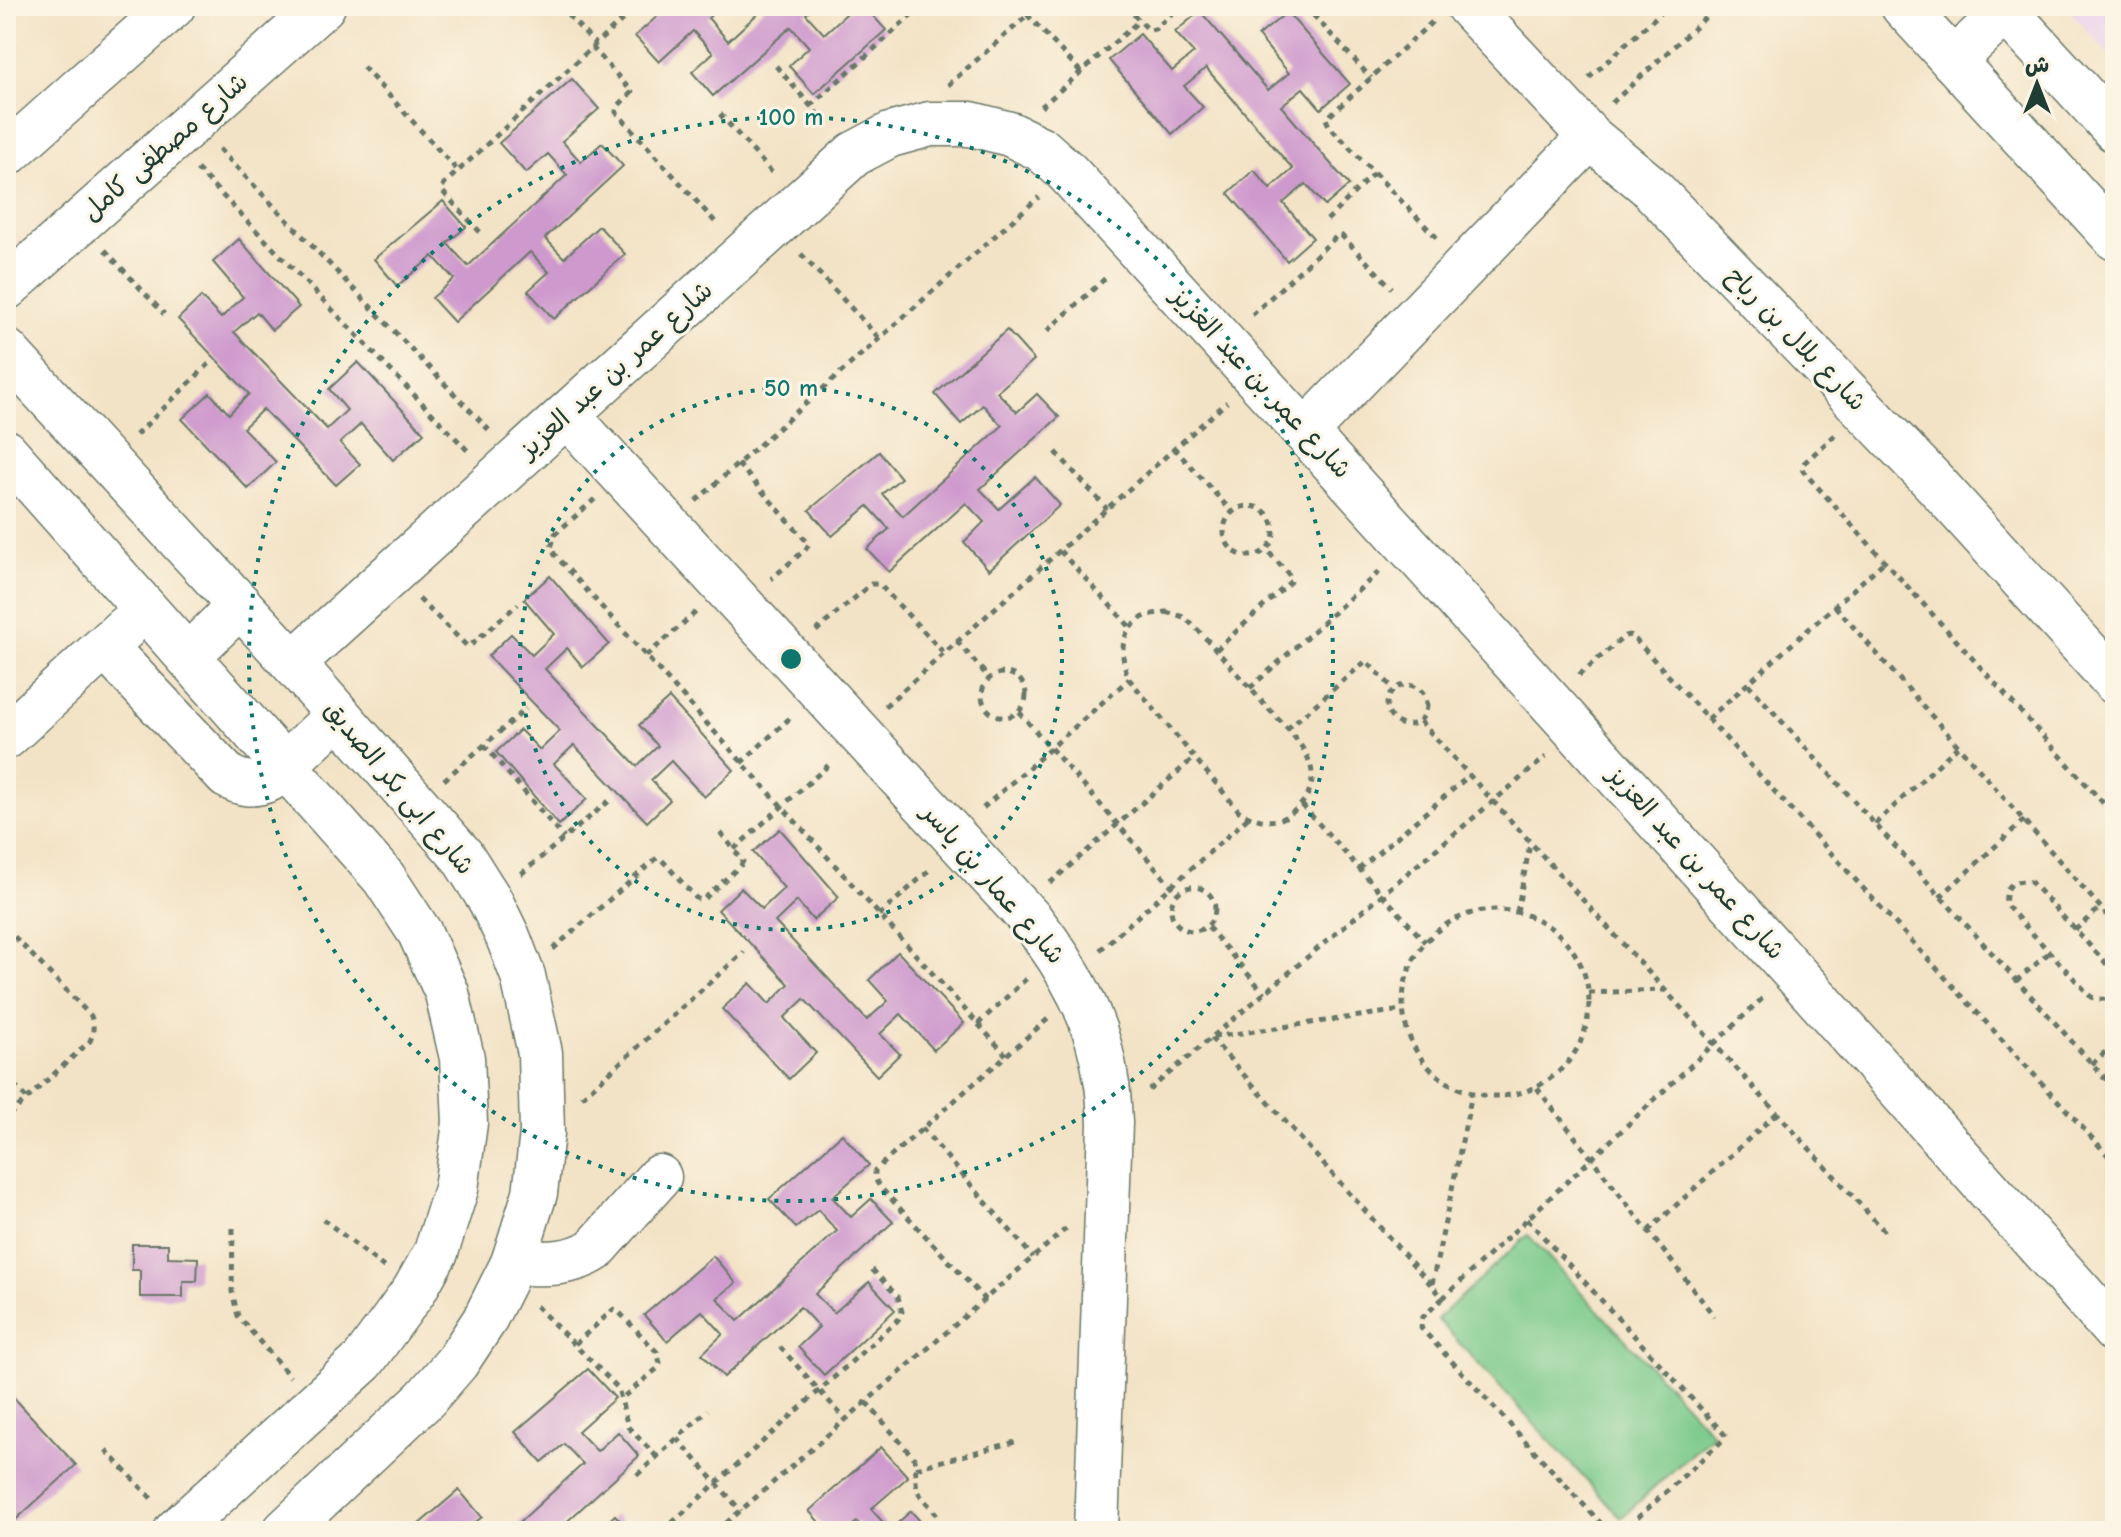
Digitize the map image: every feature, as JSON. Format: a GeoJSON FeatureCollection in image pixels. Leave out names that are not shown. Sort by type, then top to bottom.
{"type":"FeatureCollection","features":[{"type":"Feature","properties":{"kind":"street","name":"شارع مصطفى كامل"},"geometry":{"type":"LineString","coordinates":[[6,288],[323,6]]}},
{"type":"Feature","properties":{"kind":"street"},"geometry":{"type":"LineString","coordinates":[[1903,6],[2115,238]]}},
{"type":"Feature","properties":{"kind":"street"},"geometry":{"type":"LineString","coordinates":[[1953,61],[2004,9],[2115,130]]}},
{"type":"Feature","properties":{"kind":"street","name":"شارع بلال بن رباح"},"geometry":{"type":"LineString","coordinates":[[1454,11],[1647,184],[1933,481],[2115,682]]}},
{"type":"Feature","properties":{"kind":"street"},"geometry":{"type":"LineString","coordinates":[[6,155],[159,12]]}},
{"type":"Feature","properties":{"kind":"street"},"geometry":{"type":"LineString","coordinates":[[1306,431],[1465,266],[1578,123]]}},
{"type":"Feature","properties":{"kind":"street","name":"شارع عمر بن عبد العزيز"},"geometry":{"type":"LineString","coordinates":[[293,663],[854,154],[890,135],[930,124],[971,124],[1010,134],[1041,149],[1067,172],[1224,342],[2115,1331]]}},
{"type":"Feature","properties":{"kind":"street","name":"شارع ابى بكر الصديق"},"geometry":{"type":"LineString","coordinates":[[6,351],[293,663],[462,856],[490,900],[523,976],[540,1053],[542,1133],[535,1193],[510,1270],[484,1321],[457,1362],[425,1399],[285,1531]]}},
{"type":"Feature","properties":{"kind":"street","name":"شارع عمار بن ياسر"},"geometry":{"type":"LineString","coordinates":[[567,415],[1021,909],[1069,973],[1096,1034],[1106,1078],[1110,1123],[1096,1531]]}},
{"type":"Feature","properties":{"kind":"street"},"geometry":{"type":"LineString","coordinates":[[6,452],[384,878],[420,933],[447,993],[462,1058],[465,1123],[456,1189],[436,1252],[414,1291],[363,1361],[178,1530]]}},
{"type":"Feature","properties":{"kind":"street"},"geometry":{"type":"LineString","coordinates":[[188,656],[240,605]]}},
{"type":"Feature","properties":{"kind":"street"},"geometry":{"type":"LineString","coordinates":[[6,737],[146,609]]}},
{"type":"Feature","properties":{"kind":"street"},"geometry":{"type":"LineString","coordinates":[[105,647],[227,776],[242,784],[257,784],[270,779],[338,715]]}},
{"type":"Feature","properties":{"kind":"street"},"geometry":{"type":"LineString","coordinates":[[510,1270],[582,1258],[594,1250],[659,1177]]}},
{"type":"Feature","properties":{"kind":"path"},"geometry":{"type":"LineString","coordinates":[[560,6],[632,92],[616,112],[773,228],[879,338]]}},
{"type":"Feature","properties":{"kind":"path"},"geometry":{"type":"LineString","coordinates":[[480,232],[443,192],[444,184],[637,6]]}},
{"type":"Feature","properties":{"kind":"path"},"geometry":{"type":"LineString","coordinates":[[810,106],[922,6]]}},
{"type":"Feature","properties":{"kind":"path"},"geometry":{"type":"LineString","coordinates":[[1125,6],[1146,29],[1153,30],[1180,6]]}},
{"type":"Feature","properties":{"kind":"path"},"geometry":{"type":"LineString","coordinates":[[1305,6],[1371,78]]}},
{"type":"Feature","properties":{"kind":"path"},"geometry":{"type":"LineString","coordinates":[[1578,123],[1668,6]]}},
{"type":"Feature","properties":{"kind":"path"},"geometry":{"type":"LineString","coordinates":[[1020,7],[1081,72]]}},
{"type":"Feature","properties":{"kind":"path"},"geometry":{"type":"LineString","coordinates":[[1454,11],[1326,119],[1329,126],[1465,266]]}},
{"type":"Feature","properties":{"kind":"path"},"geometry":{"type":"LineString","coordinates":[[947,85],[1027,16]]}},
{"type":"Feature","properties":{"kind":"path"},"geometry":{"type":"LineString","coordinates":[[1578,123],[1706,17]]}},
{"type":"Feature","properties":{"kind":"path"},"geometry":{"type":"LineString","coordinates":[[1010,134],[1139,21]]}},
{"type":"Feature","properties":{"kind":"path"},"geometry":{"type":"LineString","coordinates":[[776,66],[854,154]]}},
{"type":"Feature","properties":{"kind":"path"},"geometry":{"type":"LineString","coordinates":[[363,67],[458,171]]}},
{"type":"Feature","properties":{"kind":"path"},"geometry":{"type":"LineString","coordinates":[[720,114],[773,228]]}},
{"type":"Feature","properties":{"kind":"path"},"geometry":{"type":"LineString","coordinates":[[182,132],[506,469]]}},
{"type":"Feature","properties":{"kind":"path"},"geometry":{"type":"LineString","coordinates":[[182,132],[506,469]]}},
{"type":"Feature","properties":{"kind":"path"},"geometry":{"type":"LineString","coordinates":[[669,525],[1067,172]]}},
{"type":"Feature","properties":{"kind":"path"},"geometry":{"type":"LineString","coordinates":[[1327,220],[1374,173]]}},
{"type":"Feature","properties":{"kind":"path"},"geometry":{"type":"LineString","coordinates":[[79,223],[164,314]]}},
{"type":"Feature","properties":{"kind":"path"},"geometry":{"type":"LineString","coordinates":[[1224,342],[1338,235],[1417,315]]}},
{"type":"Feature","properties":{"kind":"path"},"geometry":{"type":"LineString","coordinates":[[1047,331],[1138,249]]}},
{"type":"Feature","properties":{"kind":"path"},"geometry":{"type":"LineString","coordinates":[[108,462],[210,363]]}},
{"type":"Feature","properties":{"kind":"path"},"geometry":{"type":"LineString","coordinates":[[734,849],[957,641],[1255,376]]}},
{"type":"Feature","properties":{"kind":"path"},"geometry":{"type":"LineString","coordinates":[[1864,409],[1802,467],[1803,471],[2115,816]]}},
{"type":"Feature","properties":{"kind":"path"},"geometry":{"type":"LineString","coordinates":[[1174,448],[1232,512]]}},
{"type":"Feature","properties":{"kind":"path"},"geometry":{"type":"LineString","coordinates":[[1056,452],[1107,509]]}},
{"type":"Feature","properties":{"kind":"path"},"geometry":{"type":"LineString","coordinates":[[646,656],[806,549],[809,544],[738,464]]}},
{"type":"Feature","properties":{"kind":"path"},"geometry":{"type":"LineString","coordinates":[[622,475],[555,534],[551,548],[555,555],[1006,1055]]}},
{"type":"Feature","properties":{"kind":"path"},"geometry":{"type":"LineString","coordinates":[[1244,506],[1257,506],[1268,513],[1274,525],[1274,539],[1266,549],[1254,555],[1241,555],[1230,548],[1224,536],[1225,522],[1232,512],[1244,506]]}},
{"type":"Feature","properties":{"kind":"path"},"geometry":{"type":"LineString","coordinates":[[1250,688],[1409,545]]}},
{"type":"Feature","properties":{"kind":"path"},"geometry":{"type":"LineString","coordinates":[[1216,650],[1291,581],[1291,577],[1266,549]]}},
{"type":"Feature","properties":{"kind":"path"},"geometry":{"type":"LineString","coordinates":[[1060,551],[1131,628]]}},
{"type":"Feature","properties":{"kind":"path"},"geometry":{"type":"LineString","coordinates":[[1708,719],[1885,561]]}},
{"type":"Feature","properties":{"kind":"path"},"geometry":{"type":"LineString","coordinates":[[393,572],[467,646],[518,604]]}},
{"type":"Feature","properties":{"kind":"path"},"geometry":{"type":"LineString","coordinates":[[789,656],[875,582],[944,653]]}},
{"type":"Feature","properties":{"kind":"path"},"geometry":{"type":"LineString","coordinates":[[1835,606],[2115,924]]}},
{"type":"Feature","properties":{"kind":"path"},"geometry":{"type":"LineString","coordinates":[[1166,612],[1184,617],[1216,650],[1287,729],[1312,769],[1311,788],[1302,805],[1287,817],[1267,822],[1239,811],[1129,679],[1122,662],[1122,644],[1131,628],[1146,616],[1166,612]]}},
{"type":"Feature","properties":{"kind":"path"},"geometry":{"type":"LineString","coordinates":[[1110,1123],[1493,800],[1625,636],[1630,635],[2115,1163]]}},
{"type":"Feature","properties":{"kind":"path"},"geometry":{"type":"LineString","coordinates":[[957,641],[989,678]]}},
{"type":"Feature","properties":{"kind":"path"},"geometry":{"type":"LineString","coordinates":[[1287,729],[1366,661],[1394,689]]}},
{"type":"Feature","properties":{"kind":"path"},"geometry":{"type":"LineString","coordinates":[[1001,673],[1015,676],[1024,686],[1026,700],[1019,712],[1007,717],[993,715],[983,704],[982,690],[989,678],[1001,673]]}},
{"type":"Feature","properties":{"kind":"path"},"geometry":{"type":"LineString","coordinates":[[879,915],[1051,748],[1129,679]]}},
{"type":"Feature","properties":{"kind":"path"},"geometry":{"type":"LineString","coordinates":[[1748,684],[2115,1089]]}},
{"type":"Feature","properties":{"kind":"path"},"geometry":{"type":"LineString","coordinates":[[1404,685],[1414,686],[1423,692],[1427,702],[1426,712],[1420,721],[1410,725],[1400,724],[1391,718],[1387,708],[1388,698],[1394,689],[1404,685]]}},
{"type":"Feature","properties":{"kind":"path"},"geometry":{"type":"LineString","coordinates":[[741,763],[820,691]]}},
{"type":"Feature","properties":{"kind":"path"},"geometry":{"type":"LineString","coordinates":[[416,804],[526,709]]}},
{"type":"Feature","properties":{"kind":"path"},"geometry":{"type":"LineString","coordinates":[[1019,712],[1177,892]]}},
{"type":"Feature","properties":{"kind":"path"},"geometry":{"type":"LineString","coordinates":[[1420,721],[1888,1235]]}},
{"type":"Feature","properties":{"kind":"path"},"geometry":{"type":"LineString","coordinates":[[484,745],[564,838]]}},
{"type":"Feature","properties":{"kind":"path"},"geometry":{"type":"LineString","coordinates":[[1875,824],[1958,746]]}},
{"type":"Feature","properties":{"kind":"path"},"geometry":{"type":"LineString","coordinates":[[1021,909],[1195,757]]}},
{"type":"Feature","properties":{"kind":"path"},"geometry":{"type":"LineString","coordinates":[[1359,869],[1470,775]]}},
{"type":"Feature","properties":{"kind":"path"},"geometry":{"type":"LineString","coordinates":[[490,900],[609,801]]}},
{"type":"Feature","properties":{"kind":"path"},"geometry":{"type":"LineString","coordinates":[[1302,805],[1425,942]]}},
{"type":"Feature","properties":{"kind":"path"},"geometry":{"type":"LineString","coordinates":[[978,1024],[1069,973],[1249,817]]}},
{"type":"Feature","properties":{"kind":"path"},"geometry":{"type":"LineString","coordinates":[[1940,897],[2024,820]]}},
{"type":"Feature","properties":{"kind":"path"},"geometry":{"type":"LineString","coordinates":[[523,976],[654,859],[662,860],[696,898],[704,899],[741,865],[742,858],[720,832]]}},
{"type":"Feature","properties":{"kind":"path"},"geometry":{"type":"LineString","coordinates":[[1517,912],[1531,843]]}},
{"type":"Feature","properties":{"kind":"path"},"geometry":{"type":"LineString","coordinates":[[2115,973],[2031,882],[2020,880],[2010,885],[2005,894],[2006,905],[2091,997],[2109,999],[2115,993]]}},
{"type":"Feature","properties":{"kind":"path"},"geometry":{"type":"LineString","coordinates":[[1190,886],[1204,889],[1214,900],[1215,914],[1208,927],[1195,932],[1181,928],[1172,918],[1170,904],[1177,892],[1190,886]]}},
{"type":"Feature","properties":{"kind":"path"},"geometry":{"type":"LineString","coordinates":[[2075,930],[2101,907]]}},
{"type":"Feature","properties":{"kind":"path"},"geometry":{"type":"LineString","coordinates":[[1492,910],[1517,912],[1539,920],[1558,933],[1573,950],[1584,970],[1589,993],[1588,1022],[1578,1049],[1561,1071],[1537,1088],[1516,1095],[1494,1097],[1472,1094],[1445,1082],[1424,1063],[1409,1038],[1402,1010],[1403,985],[1412,962],[1425,942],[1444,925],[1467,914],[1492,910]]}},
{"type":"Feature","properties":{"kind":"path"},"geometry":{"type":"LineString","coordinates":[[1208,927],[1264,993]]}},
{"type":"Feature","properties":{"kind":"path"},"geometry":{"type":"LineString","coordinates":[[6,928],[91,1016],[94,1024],[90,1041],[6,1118]]}},
{"type":"Feature","properties":{"kind":"path"},"geometry":{"type":"LineString","coordinates":[[542,1133],[744,952]]}},
{"type":"Feature","properties":{"kind":"path"},"geometry":{"type":"LineString","coordinates":[[2016,981],[2050,952]]}},
{"type":"Feature","properties":{"kind":"path"},"geometry":{"type":"LineString","coordinates":[[1608,1531],[1421,1328],[1422,1318],[1793,970]]}},
{"type":"Feature","properties":{"kind":"path"},"geometry":{"type":"LineString","coordinates":[[985,1300],[875,1179],[875,1170],[1006,1055],[1069,973]]}},
{"type":"Feature","properties":{"kind":"path"},"geometry":{"type":"LineString","coordinates":[[1589,993],[1665,990]]}},
{"type":"Feature","properties":{"kind":"path"},"geometry":{"type":"LineString","coordinates":[[1211,1038],[1402,1010]]}},
{"type":"Feature","properties":{"kind":"path"},"geometry":{"type":"LineString","coordinates":[[1211,1038],[1443,1298]]}},
{"type":"Feature","properties":{"kind":"path"},"geometry":{"type":"LineString","coordinates":[[2092,1064],[2115,1043]]}},
{"type":"Feature","properties":{"kind":"path"},"geometry":{"type":"LineString","coordinates":[[6,1076],[27,1099]]}},
{"type":"Feature","properties":{"kind":"path"},"geometry":{"type":"LineString","coordinates":[[1537,1088],[1714,1316]]}},
{"type":"Feature","properties":{"kind":"path"},"geometry":{"type":"LineString","coordinates":[[1432,1284],[1472,1094]]}},
{"type":"Feature","properties":{"kind":"path"},"geometry":{"type":"LineString","coordinates":[[1648,1231],[1777,1113]]}},
{"type":"Feature","properties":{"kind":"path"},"geometry":{"type":"LineString","coordinates":[[922,1128],[1033,1257]]}},
{"type":"Feature","properties":{"kind":"path"},"geometry":{"type":"LineString","coordinates":[[717,1531],[1108,1193]]}},
{"type":"Feature","properties":{"kind":"path"},"geometry":{"type":"LineString","coordinates":[[323,1219],[414,1291]]}},
{"type":"Feature","properties":{"kind":"path"},"geometry":{"type":"LineString","coordinates":[[1527,1219],[1725,1435],[1623,1531]]}},
{"type":"Feature","properties":{"kind":"path"},"geometry":{"type":"LineString","coordinates":[[233,1228],[232,1292],[238,1316],[314,1405]]}},
{"type":"Feature","properties":{"kind":"path"},"geometry":{"type":"LineString","coordinates":[[663,1531],[898,1320],[902,1312],[898,1297],[869,1266]]}},
{"type":"Feature","properties":{"kind":"path"},"geometry":{"type":"LineString","coordinates":[[510,1270],[615,1384],[622,1398],[628,1427],[657,1457]]}},
{"type":"Feature","properties":{"kind":"path"},"geometry":{"type":"LineString","coordinates":[[575,1344],[614,1309],[657,1352],[658,1368],[622,1398]]}},
{"type":"Feature","properties":{"kind":"path"},"geometry":{"type":"LineString","coordinates":[[780,1347],[846,1420]]}},
{"type":"Feature","properties":{"kind":"path"},"geometry":{"type":"LineString","coordinates":[[866,1402],[914,1458],[919,1494],[938,1515],[940,1531]]}},
{"type":"Feature","properties":{"kind":"path"},"geometry":{"type":"LineString","coordinates":[[637,1475],[708,1410]]}},
{"type":"Feature","properties":{"kind":"path"},"geometry":{"type":"LineString","coordinates":[[677,1438],[741,1511]]}},
{"type":"Feature","properties":{"kind":"path"},"geometry":{"type":"LineString","coordinates":[[916,1468],[1015,1442]]}},
{"type":"Feature","properties":{"kind":"path"},"geometry":{"type":"LineString","coordinates":[[106,1450],[178,1530]]}},
{"type":"Feature","properties":{"kind":"shaded area"},"geometry":{"type":"Polygon","coordinates":[[[2065,6],[2115,6],[2115,62],[2065,6]]]}},
{"type":"Feature","properties":{"kind":"green space"},"geometry":{"type":"Polygon","coordinates":[[[1528,1235],[1713,1434],[1621,1518],[1437,1319],[1528,1235]]]}},
{"type":"Feature","properties":{"kind":"building"},"geometry":{"type":"Polygon","coordinates":[[[669,6],[721,6],[708,18],[728,41],[766,6],[814,6],[806,14],[824,34],[855,6],[864,6],[886,30],[814,94],[789,66],[809,47],[791,27],[713,96],[692,72],[713,53],[693,31],[659,62],[635,36],[669,6]]]}},
{"type":"Feature","properties":{"kind":"building"},"geometry":{"type":"Polygon","coordinates":[[[1200,11],[1268,90],[1289,73],[1258,36],[1287,12],[1350,84],[1321,109],[1303,88],[1281,106],[1349,185],[1325,206],[1306,184],[1283,203],[1313,238],[1287,261],[1228,193],[1254,170],[1270,189],[1293,169],[1206,68],[1184,86],[1203,107],[1172,134],[1109,60],[1140,34],[1172,71],[1194,53],[1175,32],[1200,11]]]}},
{"type":"Feature","properties":{"kind":"building"},"geometry":{"type":"Polygon","coordinates":[[[572,79],[599,109],[562,141],[581,162],[602,143],[623,166],[545,238],[564,258],[599,226],[625,254],[554,319],[528,291],[549,272],[530,252],[454,322],[432,298],[454,279],[433,256],[397,286],[374,259],[443,201],[466,227],[447,243],[468,266],[567,175],[548,154],[526,173],[499,143],[572,79]]]}},
{"type":"Feature","properties":{"kind":"building"},"geometry":{"type":"Polygon","coordinates":[[[239,239],[299,307],[272,330],[257,312],[234,332],[327,429],[347,410],[329,389],[358,362],[424,433],[393,460],[361,424],[340,443],[360,464],[336,485],[263,409],[243,428],[276,462],[248,489],[182,419],[210,393],[229,414],[249,394],[178,319],[201,297],[221,318],[243,297],[213,262],[239,239]]]}},
{"type":"Feature","properties":{"kind":"building"},"geometry":{"type":"Polygon","coordinates":[[[1007,330],[1034,360],[997,392],[1017,412],[1037,394],[1059,417],[980,489],[999,509],[1035,477],[1060,505],[989,570],[964,542],[984,522],[966,503],[889,572],[867,549],[889,529],[868,506],[832,536],[809,510],[879,452],[901,478],[882,494],[903,516],[1002,426],[983,405],[961,424],[935,394],[1007,330]]]}},
{"type":"Feature","properties":{"kind":"building"},"geometry":{"type":"Polygon","coordinates":[[[550,576],[609,644],[583,667],[567,648],[545,669],[637,766],[658,746],[639,725],[669,698],[734,770],[704,797],[671,761],[651,780],[670,800],[647,822],[574,745],[554,764],[587,799],[559,825],[496,752],[520,730],[540,750],[560,731],[488,656],[511,634],[532,655],[554,634],[524,599],[550,576]]]}},
{"type":"Feature","properties":{"kind":"building"},"geometry":{"type":"Polygon","coordinates":[[[780,829],[839,897],[813,920],[797,901],[775,922],[867,1020],[888,1001],[869,980],[898,952],[964,1023],[934,1050],[901,1014],[880,1034],[900,1054],[877,1076],[804,999],[784,1018],[816,1053],[789,1079],[722,1009],[750,983],[769,1004],[789,984],[718,910],[741,888],[762,909],[784,888],[753,852],[780,829]]]}},
{"type":"Feature","properties":{"kind":"building"},"geometry":{"type":"Polygon","coordinates":[[[842,1134],[869,1165],[832,1197],[851,1217],[871,1199],[893,1222],[815,1294],[834,1313],[869,1282],[895,1310],[824,1375],[798,1347],[819,1327],[800,1307],[724,1377],[702,1354],[723,1334],[702,1311],[667,1341],[644,1315],[713,1256],[736,1283],[717,1298],[738,1321],[837,1231],[818,1210],[796,1228],[769,1199],[842,1134]]]}},
{"type":"Feature","properties":{"kind":"building"},"geometry":{"type":"Polygon","coordinates":[[[132,1244],[168,1244],[168,1257],[198,1258],[197,1281],[183,1281],[183,1297],[140,1297],[140,1270],[132,1270],[132,1244]]]}},
{"type":"Feature","properties":{"kind":"building"},"geometry":{"type":"Polygon","coordinates":[[[588,1369],[615,1398],[578,1431],[597,1451],[618,1432],[639,1456],[561,1527],[565,1531],[510,1531],[583,1464],[564,1444],[542,1462],[515,1432],[588,1369]]]}},
{"type":"Feature","properties":{"kind":"building"},"geometry":{"type":"Polygon","coordinates":[[[6,1389],[76,1465],[11,1524],[6,1519],[6,1389]]]}},
{"type":"Feature","properties":{"kind":"building"},"geometry":{"type":"Polygon","coordinates":[[[881,1447],[908,1477],[871,1509],[890,1530],[911,1511],[929,1531],[865,1531],[857,1522],[846,1531],[827,1531],[809,1511],[881,1447]]]}},
{"type":"Feature","properties":{"kind":"building"},"geometry":{"type":"Polygon","coordinates":[[[459,1490],[482,1517],[464,1531],[411,1531],[459,1490]]]}},
{"type":"Feature","properties":{"kind":"building"},"geometry":{"type":"Polygon","coordinates":[[[615,1515],[630,1531],[598,1531],[615,1515]]]}}]}
